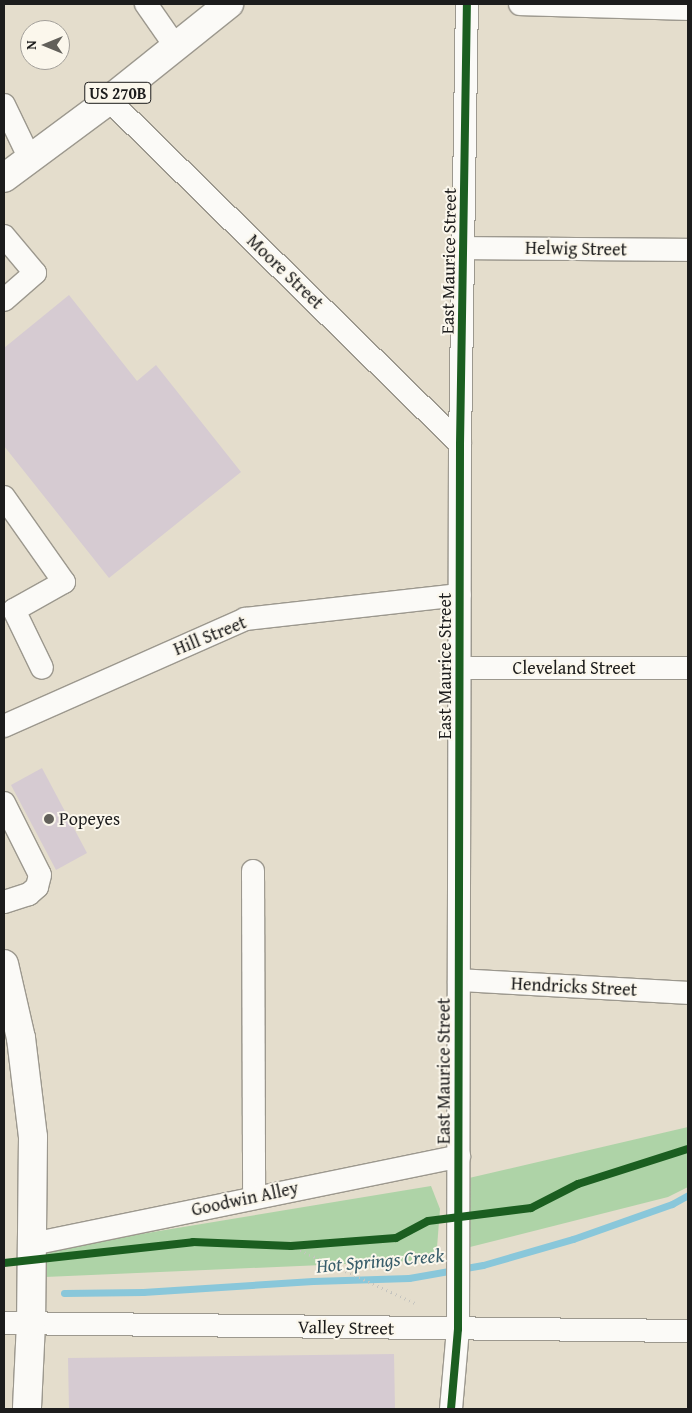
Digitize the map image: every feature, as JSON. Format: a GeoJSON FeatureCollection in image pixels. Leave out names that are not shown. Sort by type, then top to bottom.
{"type":"FeatureCollection","features":[{"type":"Feature","properties":{"kind":"main road","name":"US 270B"},"geometry":{"type":"LineString","coordinates":[[4,178],[109,100],[229,4]]}},
{"type":"Feature","properties":{"kind":"main road"},"geometry":{"type":"LineString","coordinates":[[4,964],[20,1038],[34,1137],[31,1323],[27,1409]]}},
{"type":"Feature","properties":{"kind":"street"},"geometry":{"type":"LineString","coordinates":[[146,4],[176,47]]}},
{"type":"Feature","properties":{"kind":"street","name":"East Maurice Street"},"geometry":{"type":"LineString","coordinates":[[451,1409],[458,1329],[460,444],[467,4]]}},
{"type":"Feature","properties":{"kind":"street"},"geometry":{"type":"LineString","coordinates":[[520,4],[633,5],[688,9]]}},
{"type":"Feature","properties":{"kind":"street","name":"Moore Street"},"geometry":{"type":"LineString","coordinates":[[109,100],[460,444]]}},
{"type":"Feature","properties":{"kind":"street"},"geometry":{"type":"LineString","coordinates":[[4,105],[30,158]]}},
{"type":"Feature","properties":{"kind":"street"},"geometry":{"type":"LineString","coordinates":[[4,236],[35,273],[4,300]]}},
{"type":"Feature","properties":{"kind":"street","name":"Helwig Street"},"geometry":{"type":"LineString","coordinates":[[464,248],[688,250]]}},
{"type":"Feature","properties":{"kind":"street"},"geometry":{"type":"LineString","coordinates":[[4,497],[64,582],[7,608],[42,668]]}},
{"type":"Feature","properties":{"kind":"street","name":"Hill Street"},"geometry":{"type":"LineString","coordinates":[[4,726],[245,619],[460,596]]}},
{"type":"Feature","properties":{"kind":"street","name":"Cleveland Street"},"geometry":{"type":"LineString","coordinates":[[460,668],[688,668]]}},
{"type":"Feature","properties":{"kind":"street"},"geometry":{"type":"LineString","coordinates":[[4,803],[40,876],[37,886],[29,894],[4,902]]}},
{"type":"Feature","properties":{"kind":"street"},"geometry":{"type":"LineString","coordinates":[[253,871],[254,1197]]}},
{"type":"Feature","properties":{"kind":"street","name":"Hendricks Street"},"geometry":{"type":"LineString","coordinates":[[459,980],[688,993]]}},
{"type":"Feature","properties":{"kind":"street","name":"Goodwin Alley"},"geometry":{"type":"LineString","coordinates":[[32,1244],[458,1156]]}},
{"type":"Feature","properties":{"kind":"street","name":"Valley Street"},"geometry":{"type":"LineString","coordinates":[[4,1323],[688,1331]]}},
{"type":"Feature","properties":{"kind":"path"},"geometry":{"type":"LineString","coordinates":[[287,1246],[310,1245]]}},
{"type":"Feature","properties":{"kind":"path"},"geometry":{"type":"LineString","coordinates":[[287,1246],[426,1308]]}},
{"type":"Feature","properties":{"kind":"green space"},"geometry":{"type":"Polygon","coordinates":[[[688,1127],[688,1187],[668,1197],[470,1247],[469,1178],[688,1127]]]}},
{"type":"Feature","properties":{"kind":"green space"},"geometry":{"type":"Polygon","coordinates":[[[431,1186],[440,1209],[436,1260],[45,1277],[44,1250],[431,1186]]]}},
{"type":"Feature","properties":{"kind":"building"},"geometry":{"type":"Polygon","coordinates":[[[69,295],[137,381],[156,365],[241,472],[109,578],[4,446],[4,348],[69,295]]]}},
{"type":"Feature","properties":{"kind":"building","name":"Popeyes"},"geometry":{"type":"Polygon","coordinates":[[[42,768],[87,853],[56,870],[11,785],[42,768]]]}},
{"type":"Feature","properties":{"kind":"building"},"geometry":{"type":"Polygon","coordinates":[[[394,1354],[395,1409],[69,1409],[68,1358],[394,1354]]]}},
{"type":"Feature","properties":{"kind":"waterway","name":"Hot Springs Creek"},"geometry":{"type":"LineString","coordinates":[[64,1293],[143,1292],[313,1281],[409,1278],[483,1265],[573,1239],[672,1204],[688,1195]]}},
{"type":"Feature","properties":{"kind":"cycle path"},"geometry":{"type":"LineString","coordinates":[[451,1409],[458,1329],[460,444],[467,4]]}},
{"type":"Feature","properties":{"kind":"cycle path"},"geometry":{"type":"LineString","coordinates":[[4,1263],[193,1242],[291,1246],[396,1238],[428,1221],[531,1208],[578,1184],[688,1149]]}},
{"type":"Feature","properties":{"kind":"place","name":"Popeyes"},"geometry":{"type":"Point","coordinates":[49,819]}}]}
